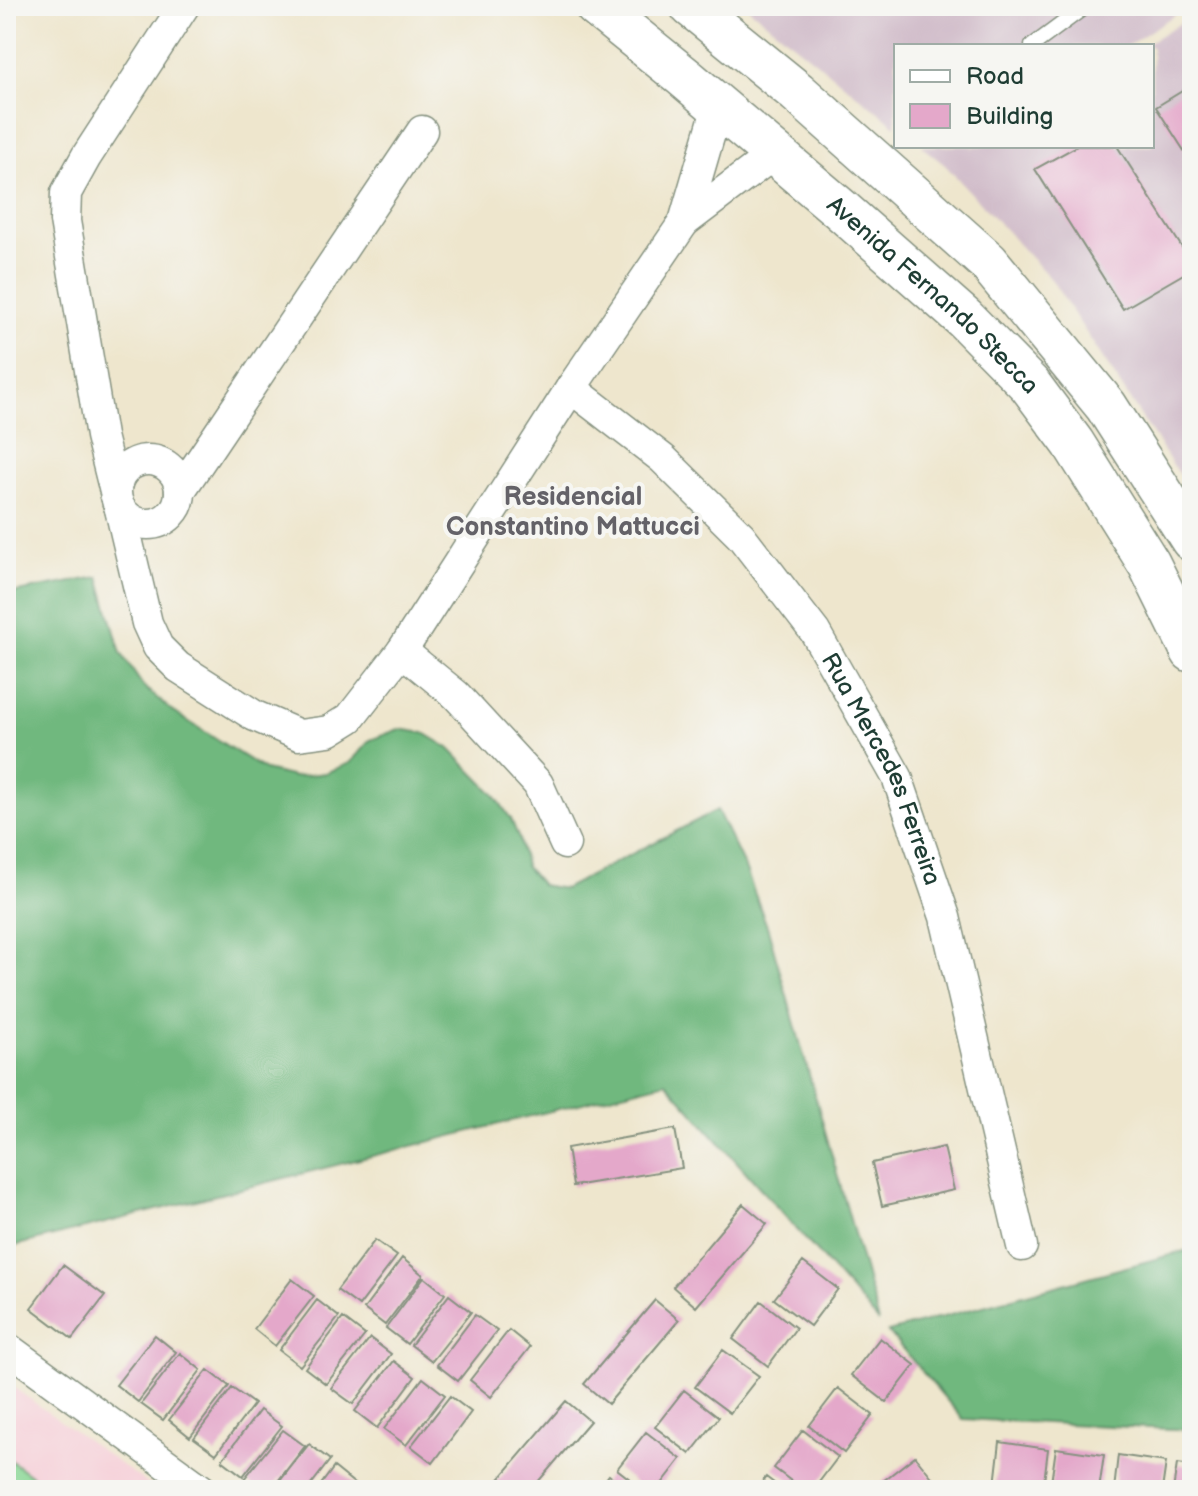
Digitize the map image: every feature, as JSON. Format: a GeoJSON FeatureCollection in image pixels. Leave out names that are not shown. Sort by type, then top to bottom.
{"type":"FeatureCollection","features":[{"type":"Feature","properties":{"kind":"main road","name":"Avenida Fernando Stecca"},"geometry":{"type":"LineString","coordinates":[[596,6],[745,129],[965,319],[1030,385],[1073,443],[1149,564],[1192,651]]}},
{"type":"Feature","properties":{"kind":"main road","name":"Avenida Fernando Stecca"},"geometry":{"type":"LineString","coordinates":[[691,6],[832,123],[882,158],[988,262],[1106,406],[1192,540]]}},
{"type":"Feature","properties":{"kind":"main road"},"geometry":{"type":"LineString","coordinates":[[745,129],[760,104],[771,99],[784,101],[832,123]]}},
{"type":"Feature","properties":{"kind":"street"},"geometry":{"type":"LineString","coordinates":[[184,6],[66,193],[65,221],[101,436],[147,623],[158,647],[178,667],[255,716],[299,735],[329,731],[350,718],[402,651],[571,388],[745,129]]}},
{"type":"Feature","properties":{"kind":"street"},"geometry":{"type":"LineString","coordinates":[[684,222],[745,129]]}},
{"type":"Feature","properties":{"kind":"street"},"geometry":{"type":"LineString","coordinates":[[166,483],[132,464],[119,477],[118,502],[128,516],[148,524],[166,483],[216,441],[422,131]]}},
{"type":"Feature","properties":{"kind":"street","name":"Rua Mercedes Ferreira"},"geometry":{"type":"LineString","coordinates":[[571,388],[663,459],[741,536],[815,632],[897,777],[945,917],[1022,1246]]}},
{"type":"Feature","properties":{"kind":"street"},"geometry":{"type":"LineString","coordinates":[[101,436],[166,483]]}},
{"type":"Feature","properties":{"kind":"street"},"geometry":{"type":"LineString","coordinates":[[134,576],[166,483]]}},
{"type":"Feature","properties":{"kind":"street"},"geometry":{"type":"LineString","coordinates":[[402,651],[456,695],[538,784],[565,844]]}},
{"type":"Feature","properties":{"kind":"street"},"geometry":{"type":"LineString","coordinates":[[6,1347],[202,1490]]}},
{"type":"Feature","properties":{"kind":"lane"},"geometry":{"type":"LineString","coordinates":[[1035,44],[1086,6]]}},
{"type":"Feature","properties":{"kind":"shaded area"},"geometry":{"type":"Polygon","coordinates":[[[746,6],[1188,6],[1130,44],[894,44],[894,124],[746,6]]]}},
{"type":"Feature","properties":{"kind":"shaded area"},"geometry":{"type":"Polygon","coordinates":[[[1192,16],[1192,494],[1051,279],[945,165],[924,148],[1154,148],[1154,44],[1146,44],[1192,16]]]}},
{"type":"Feature","properties":{"kind":"shaded area"},"geometry":{"type":"Polygon","coordinates":[[[6,1382],[156,1490],[6,1490],[6,1382]]]}},
{"type":"Feature","properties":{"kind":"green space"},"geometry":{"type":"Polygon","coordinates":[[[99,577],[121,653],[143,686],[172,711],[265,770],[294,777],[325,773],[350,763],[370,740],[399,729],[424,733],[449,748],[493,793],[511,819],[525,866],[541,885],[564,889],[717,810],[745,868],[768,929],[879,1322],[666,1082],[6,1248],[6,594],[99,577]]]}},
{"type":"Feature","properties":{"kind":"green space"},"geometry":{"type":"Polygon","coordinates":[[[1192,1249],[1192,1430],[963,1419],[888,1332],[1192,1249]]]}},
{"type":"Feature","properties":{"kind":"green space"},"geometry":{"type":"Polygon","coordinates":[[[6,1457],[51,1490],[6,1490],[6,1457]]]}},
{"type":"Feature","properties":{"kind":"building"},"geometry":{"type":"Polygon","coordinates":[[[1192,85],[1192,163],[1156,107],[1192,85]]]}},
{"type":"Feature","properties":{"kind":"building"},"geometry":{"type":"Polygon","coordinates":[[[1073,148],[1118,148],[1192,263],[1192,269],[1123,309],[1035,169],[1073,148]]]}},
{"type":"Feature","properties":{"kind":"building"},"geometry":{"type":"Polygon","coordinates":[[[675,1129],[682,1168],[573,1186],[567,1148],[675,1129]]]}},
{"type":"Feature","properties":{"kind":"building"},"geometry":{"type":"Polygon","coordinates":[[[944,1147],[954,1190],[882,1206],[872,1163],[944,1147]]]}},
{"type":"Feature","properties":{"kind":"building"},"geometry":{"type":"Polygon","coordinates":[[[743,1204],[767,1224],[696,1307],[673,1287],[743,1204]]]}},
{"type":"Feature","properties":{"kind":"building"},"geometry":{"type":"Polygon","coordinates":[[[375,1240],[397,1256],[359,1306],[337,1290],[375,1240]]]}},
{"type":"Feature","properties":{"kind":"building"},"geometry":{"type":"Polygon","coordinates":[[[402,1258],[423,1275],[385,1325],[364,1309],[402,1258]]]}},
{"type":"Feature","properties":{"kind":"building"},"geometry":{"type":"Polygon","coordinates":[[[803,1262],[838,1289],[810,1326],[774,1299],[803,1262]]]}},
{"type":"Feature","properties":{"kind":"building"},"geometry":{"type":"Polygon","coordinates":[[[63,1265],[105,1296],[72,1339],[31,1308],[63,1265]]]}},
{"type":"Feature","properties":{"kind":"building"},"geometry":{"type":"Polygon","coordinates":[[[424,1277],[445,1294],[407,1344],[386,1328],[424,1277]]]}},
{"type":"Feature","properties":{"kind":"building"},"geometry":{"type":"Polygon","coordinates":[[[292,1279],[314,1296],[275,1346],[254,1329],[292,1279]]]}},
{"type":"Feature","properties":{"kind":"building"},"geometry":{"type":"Polygon","coordinates":[[[449,1295],[471,1312],[432,1361],[411,1345],[449,1295]]]}},
{"type":"Feature","properties":{"kind":"building"},"geometry":{"type":"Polygon","coordinates":[[[317,1300],[339,1317],[300,1366],[279,1350],[317,1300]]]}},
{"type":"Feature","properties":{"kind":"building"},"geometry":{"type":"Polygon","coordinates":[[[655,1300],[679,1320],[608,1404],[584,1384],[655,1300]]]}},
{"type":"Feature","properties":{"kind":"building"},"geometry":{"type":"Polygon","coordinates":[[[761,1301],[796,1328],[768,1366],[733,1339],[761,1301]]]}},
{"type":"Feature","properties":{"kind":"building"},"geometry":{"type":"Polygon","coordinates":[[[475,1315],[497,1331],[458,1381],[437,1365],[475,1315]]]}},
{"type":"Feature","properties":{"kind":"building"},"geometry":{"type":"Polygon","coordinates":[[[343,1318],[365,1335],[326,1384],[305,1368],[343,1318]]]}},
{"type":"Feature","properties":{"kind":"building"},"geometry":{"type":"Polygon","coordinates":[[[509,1330],[530,1347],[491,1397],[470,1380],[509,1330]]]}},
{"type":"Feature","properties":{"kind":"building"},"geometry":{"type":"Polygon","coordinates":[[[155,1335],[176,1352],[138,1402],[116,1385],[155,1335]]]}},
{"type":"Feature","properties":{"kind":"building"},"geometry":{"type":"Polygon","coordinates":[[[370,1338],[391,1354],[353,1404],[331,1388],[370,1338]]]}},
{"type":"Feature","properties":{"kind":"building"},"geometry":{"type":"Polygon","coordinates":[[[880,1338],[915,1365],[886,1402],[851,1375],[880,1338]]]}},
{"type":"Feature","properties":{"kind":"building"},"geometry":{"type":"Polygon","coordinates":[[[723,1350],[759,1376],[730,1413],[695,1387],[723,1350]]]}},
{"type":"Feature","properties":{"kind":"building"},"geometry":{"type":"Polygon","coordinates":[[[180,1353],[201,1370],[163,1420],[141,1404],[180,1353]]]}},
{"type":"Feature","properties":{"kind":"building"},"geometry":{"type":"Polygon","coordinates":[[[394,1361],[415,1377],[377,1428],[355,1411],[394,1361]]]}},
{"type":"Feature","properties":{"kind":"building"},"geometry":{"type":"Polygon","coordinates":[[[208,1370],[229,1386],[190,1437],[169,1420],[208,1370]]]}},
{"type":"Feature","properties":{"kind":"building"},"geometry":{"type":"Polygon","coordinates":[[[423,1378],[445,1395],[406,1445],[384,1429],[423,1378]]]}},
{"type":"Feature","properties":{"kind":"building"},"geometry":{"type":"Polygon","coordinates":[[[232,1388],[254,1404],[216,1454],[194,1438],[232,1388]]]}},
{"type":"Feature","properties":{"kind":"building"},"geometry":{"type":"Polygon","coordinates":[[[838,1388],[873,1415],[844,1453],[809,1426],[838,1388]]]}},
{"type":"Feature","properties":{"kind":"building"},"geometry":{"type":"Polygon","coordinates":[[[684,1390],[719,1417],[690,1454],[655,1427],[684,1390]]]}},
{"type":"Feature","properties":{"kind":"building"},"geometry":{"type":"Polygon","coordinates":[[[450,1396],[471,1412],[433,1463],[411,1446],[450,1396]]]}},
{"type":"Feature","properties":{"kind":"building"},"geometry":{"type":"Polygon","coordinates":[[[566,1401],[590,1421],[531,1490],[502,1490],[495,1484],[566,1401]]]}},
{"type":"Feature","properties":{"kind":"building"},"geometry":{"type":"Polygon","coordinates":[[[260,1410],[282,1426],[243,1476],[222,1460],[260,1410]]]}},
{"type":"Feature","properties":{"kind":"building"},"geometry":{"type":"Polygon","coordinates":[[[283,1430],[305,1446],[271,1490],[258,1490],[244,1479],[283,1430]]]}},
{"type":"Feature","properties":{"kind":"building"},"geometry":{"type":"Polygon","coordinates":[[[803,1430],[838,1457],[813,1490],[803,1490],[774,1468],[803,1430]]]}},
{"type":"Feature","properties":{"kind":"building"},"geometry":{"type":"Polygon","coordinates":[[[646,1432],[681,1459],[657,1490],[644,1490],[617,1469],[646,1432]]]}},
{"type":"Feature","properties":{"kind":"building"},"geometry":{"type":"Polygon","coordinates":[[[1000,1442],[1048,1449],[1043,1490],[995,1485],[1000,1442]]]}},
{"type":"Feature","properties":{"kind":"building"},"geometry":{"type":"Polygon","coordinates":[[[309,1444],[330,1460],[307,1490],[273,1490],[309,1444]]]}},
{"type":"Feature","properties":{"kind":"building"},"geometry":{"type":"Polygon","coordinates":[[[1056,1448],[1104,1455],[1099,1490],[1050,1490],[1056,1448]]]}},
{"type":"Feature","properties":{"kind":"building"},"geometry":{"type":"Polygon","coordinates":[[[1118,1455],[1166,1462],[1162,1490],[1114,1490],[1118,1455]]]}},
{"type":"Feature","properties":{"kind":"building"},"geometry":{"type":"Polygon","coordinates":[[[915,1456],[942,1490],[881,1490],[878,1485],[915,1456]]]}},
{"type":"Feature","properties":{"kind":"building"},"geometry":{"type":"Polygon","coordinates":[[[1177,1464],[1192,1466],[1192,1490],[1173,1490],[1177,1464]]]}},
{"type":"Feature","properties":{"kind":"building"},"geometry":{"type":"Polygon","coordinates":[[[334,1467],[355,1484],[351,1490],[317,1490],[334,1467]]]}},
{"type":"Feature","properties":{"kind":"building"},"geometry":{"type":"Polygon","coordinates":[[[609,1475],[629,1490],[598,1490],[609,1475]]]}},
{"type":"Feature","properties":{"kind":"building"},"geometry":{"type":"Polygon","coordinates":[[[766,1477],[783,1490],[756,1490],[766,1477]]]}},
{"type":"Feature","properties":{"kind":"district","name":"Residencial Constantino Mattucci"},"geometry":{"type":"Point","coordinates":[573,512]}}]}
